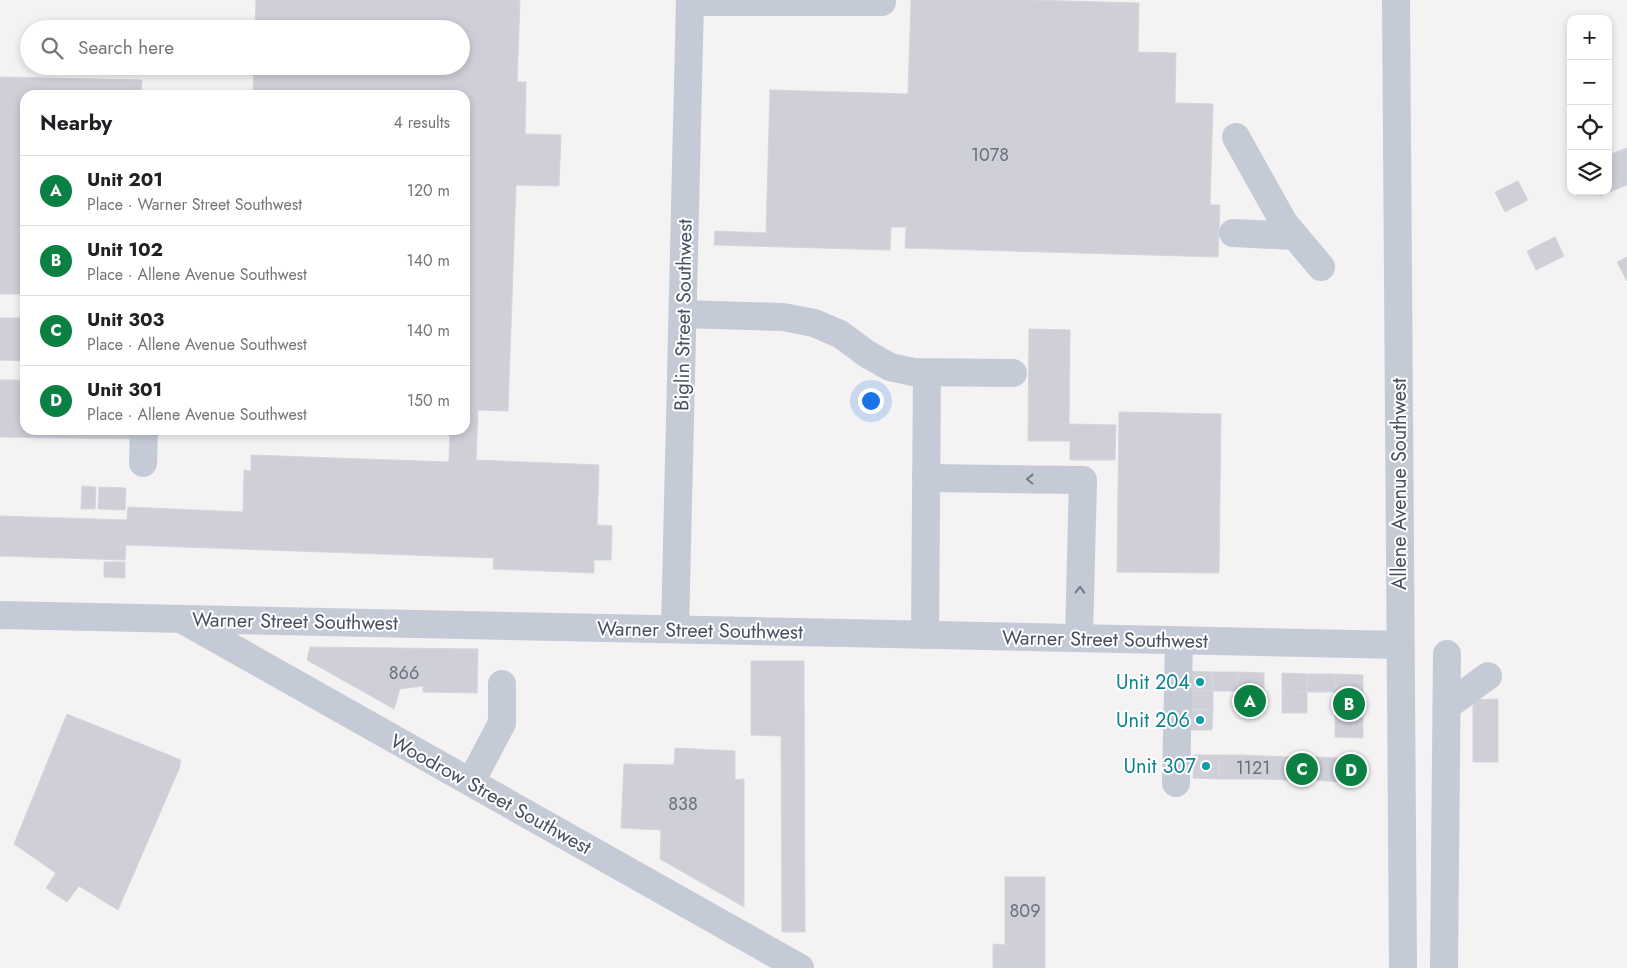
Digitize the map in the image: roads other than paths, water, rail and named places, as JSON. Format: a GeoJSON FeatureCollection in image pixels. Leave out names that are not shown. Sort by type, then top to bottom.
{"type":"FeatureCollection","features":[{"type":"Feature","properties":{"kind":"street","name":"Allene Avenue Southwest"},"geometry":{"type":"LineString","coordinates":[[1396,0],[1403,968]]}},
{"type":"Feature","properties":{"kind":"street"},"geometry":{"type":"LineString","coordinates":[[690,1],[882,2]]}},
{"type":"Feature","properties":{"kind":"street","name":"Biglin Street Southwest"},"geometry":{"type":"LineString","coordinates":[[675,630],[690,1]]}},
{"type":"Feature","properties":{"kind":"street"},"geometry":{"type":"LineString","coordinates":[[1236,137],[1284,223],[1321,267]]}},
{"type":"Feature","properties":{"kind":"street"},"geometry":{"type":"LineString","coordinates":[[1232,233],[1295,236]]}},
{"type":"Feature","properties":{"kind":"street"},"geometry":{"type":"LineString","coordinates":[[682,314],[783,317],[814,323],[840,334],[867,354],[890,367],[913,372],[1013,373]]}},
{"type":"Feature","properties":{"kind":"street"},"geometry":{"type":"LineString","coordinates":[[925,635],[927,373]]}},
{"type":"Feature","properties":{"kind":"street"},"geometry":{"type":"LineString","coordinates":[[142,463],[144,435]]}},
{"type":"Feature","properties":{"kind":"street"},"geometry":{"type":"LineString","coordinates":[[926,478],[1083,480],[1079,638]]}},
{"type":"Feature","properties":{"kind":"street","name":"Warner Street Southwest"},"geometry":{"type":"LineString","coordinates":[[0,615],[1400,645]]}},
{"type":"Feature","properties":{"kind":"street","name":"Woodrow Street Southwest"},"geometry":{"type":"LineString","coordinates":[[182,619],[800,968]]}},
{"type":"Feature","properties":{"kind":"street"},"geometry":{"type":"LineString","coordinates":[[1176,783],[1179,641]]}},
{"type":"Feature","properties":{"kind":"street"},"geometry":{"type":"LineString","coordinates":[[1444,968],[1447,654]]}},
{"type":"Feature","properties":{"kind":"street"},"geometry":{"type":"LineString","coordinates":[[1447,706],[1488,676]]}},
{"type":"Feature","properties":{"kind":"street"},"geometry":{"type":"LineString","coordinates":[[471,782],[502,723],[502,684]]}},
{"type":"Feature","properties":{"kind":"place","name":"Unit 204"},"geometry":{"type":"Point","coordinates":[1200,682]}},
{"type":"Feature","properties":{"kind":"place","name":"Unit 201"},"geometry":{"type":"Point","coordinates":[1250,701]}},
{"type":"Feature","properties":{"kind":"place","name":"Unit 102"},"geometry":{"type":"Point","coordinates":[1349,704]}},
{"type":"Feature","properties":{"kind":"place","name":"Unit 206"},"geometry":{"type":"Point","coordinates":[1200,720]}},
{"type":"Feature","properties":{"kind":"place","name":"Unit 307"},"geometry":{"type":"Point","coordinates":[1206,766]}},
{"type":"Feature","properties":{"kind":"place","name":"Unit 303"},"geometry":{"type":"Point","coordinates":[1302,769]}},
{"type":"Feature","properties":{"kind":"place","name":"Unit 301"},"geometry":{"type":"Point","coordinates":[1351,770]}}]}
